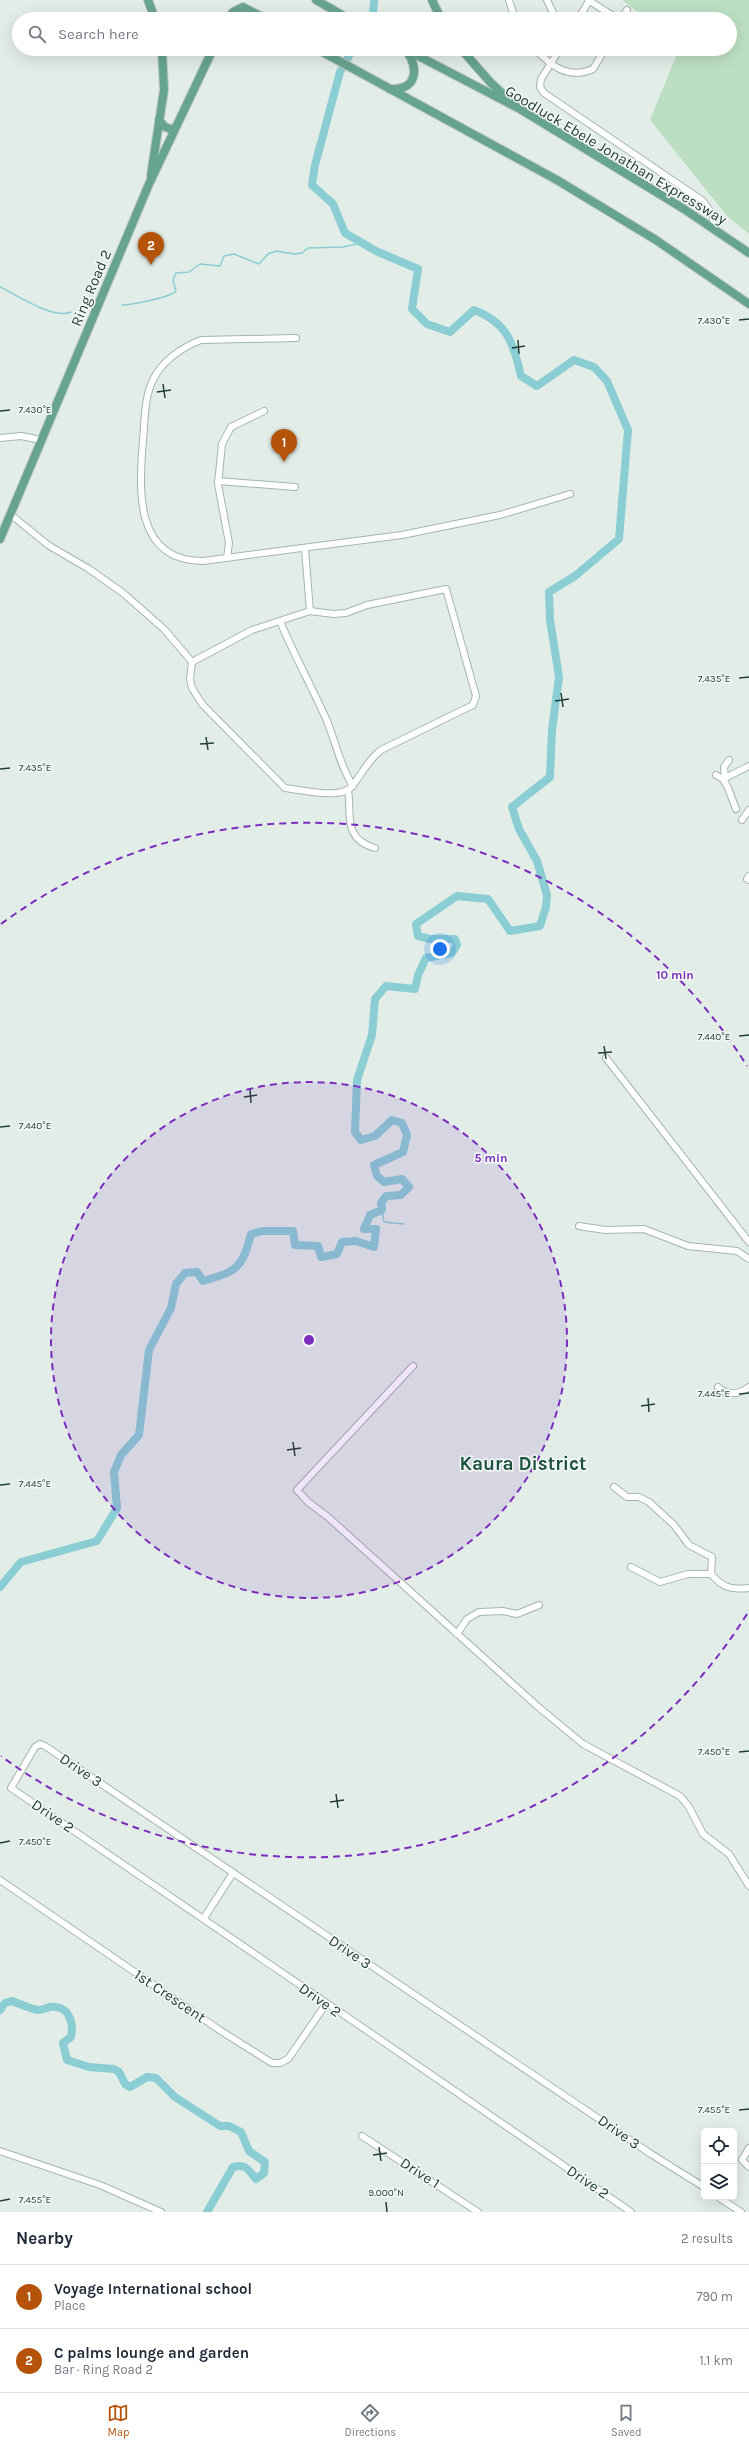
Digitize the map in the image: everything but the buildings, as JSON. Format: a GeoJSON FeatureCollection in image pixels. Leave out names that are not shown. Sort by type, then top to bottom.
{"type":"FeatureCollection","features":[{"type":"Feature","properties":{"kind":"main road"},"geometry":{"type":"LineString","coordinates":[[148,0],[152,12]]}},
{"type":"Feature","properties":{"kind":"main road"},"geometry":{"type":"LineString","coordinates":[[316,0],[337,12]]}},
{"type":"Feature","properties":{"kind":"main road"},"geometry":{"type":"LineString","coordinates":[[432,0],[438,12]]}},
{"type":"Feature","properties":{"kind":"main road"},"geometry":{"type":"LineString","coordinates":[[233,12],[247,9],[253,12]]}},
{"type":"Feature","properties":{"kind":"main road"},"geometry":{"type":"LineString","coordinates":[[149,184],[164,90],[162,56]]}},
{"type":"Feature","properties":{"kind":"main road","name":"Ring Road 2"},"geometry":{"type":"LineString","coordinates":[[0,539],[149,184],[210,56]]}},
{"type":"Feature","properties":{"kind":"main road"},"geometry":{"type":"LineString","coordinates":[[329,56],[521,159],[569,187],[656,240],[749,304]]}},
{"type":"Feature","properties":{"kind":"main road"},"geometry":{"type":"LineString","coordinates":[[390,89],[405,88],[411,82],[415,67],[409,56]]}},
{"type":"Feature","properties":{"kind":"main road","name":"Goodluck Ebele Jonathan Expressway"},"geometry":{"type":"LineString","coordinates":[[418,56],[520,109],[714,229],[749,253]]}},
{"type":"Feature","properties":{"kind":"main road"},"geometry":{"type":"LineString","coordinates":[[467,56],[491,84],[520,109]]}},
{"type":"Feature","properties":{"kind":"main road"},"geometry":{"type":"LineString","coordinates":[[159,120],[165,127],[174,130]]}},
{"type":"Feature","properties":{"kind":"street"},"geometry":{"type":"LineString","coordinates":[[509,0],[513,12]]}},
{"type":"Feature","properties":{"kind":"street"},"geometry":{"type":"LineString","coordinates":[[547,0],[553,12]]}},
{"type":"Feature","properties":{"kind":"street"},"geometry":{"type":"LineString","coordinates":[[582,12],[588,1],[606,12]]}},
{"type":"Feature","properties":{"kind":"street"},"geometry":{"type":"LineString","coordinates":[[542,56],[551,64],[565,72],[588,72],[593,69],[600,56]]}},
{"type":"Feature","properties":{"kind":"street"},"geometry":{"type":"LineString","coordinates":[[556,56],[540,87],[544,93],[702,201],[713,215],[714,229]]}},
{"type":"Feature","properties":{"kind":"street"},"geometry":{"type":"LineString","coordinates":[[296,338],[215,338],[191,344],[158,370],[146,398],[140,490],[152,536],[159,546],[179,558],[192,561],[227,558],[305,549],[402,535],[490,517],[570,494]]}},
{"type":"Feature","properties":{"kind":"street"},"geometry":{"type":"LineString","coordinates":[[227,558],[229,543],[218,481],[220,454],[227,431],[237,423],[264,411]]}},
{"type":"Feature","properties":{"kind":"street"},"geometry":{"type":"LineString","coordinates":[[0,438],[21,436],[41,440]]}},
{"type":"Feature","properties":{"kind":"street"},"geometry":{"type":"LineString","coordinates":[[218,481],[296,487]]}},
{"type":"Feature","properties":{"kind":"street"},"geometry":{"type":"LineString","coordinates":[[10,514],[48,545],[89,569],[123,593],[164,629],[192,662],[190,679],[192,688],[202,704],[285,788],[335,794],[350,788],[371,758],[381,750],[473,705],[476,696],[447,590],[371,604],[346,613],[333,614],[310,610],[252,630],[192,662]]}},
{"type":"Feature","properties":{"kind":"street"},"geometry":{"type":"LineString","coordinates":[[305,549],[310,610]]}},
{"type":"Feature","properties":{"kind":"street"},"geometry":{"type":"LineString","coordinates":[[280,621],[294,656],[326,720],[350,788],[348,819],[353,832],[363,843],[375,848]]}},
{"type":"Feature","properties":{"kind":"street"},"geometry":{"type":"LineString","coordinates":[[729,760],[724,767],[724,779],[736,809]]}},
{"type":"Feature","properties":{"kind":"street"},"geometry":{"type":"LineString","coordinates":[[724,779],[749,766]]}},
{"type":"Feature","properties":{"kind":"street"},"geometry":{"type":"LineString","coordinates":[[716,775],[724,779]]}},
{"type":"Feature","properties":{"kind":"street"},"geometry":{"type":"LineString","coordinates":[[742,820],[749,810]]}},
{"type":"Feature","properties":{"kind":"street"},"geometry":{"type":"LineString","coordinates":[[749,876],[747,879],[749,880]]}},
{"type":"Feature","properties":{"kind":"street"},"geometry":{"type":"LineString","coordinates":[[606,1058],[749,1242]]}},
{"type":"Feature","properties":{"kind":"street"},"geometry":{"type":"LineString","coordinates":[[579,1226],[605,1230],[644,1229],[688,1246],[737,1251],[749,1258]]}},
{"type":"Feature","properties":{"kind":"street"},"geometry":{"type":"LineString","coordinates":[[413,1366],[297,1490],[308,1502],[328,1518],[457,1634],[584,1744],[680,1796],[689,1807],[703,1834],[729,1854],[749,1886]]}},
{"type":"Feature","properties":{"kind":"street"},"geometry":{"type":"LineString","coordinates":[[718,1386],[724,1392],[734,1394],[749,1387]]}},
{"type":"Feature","properties":{"kind":"street"},"geometry":{"type":"LineString","coordinates":[[614,1487],[627,1497],[639,1497],[649,1502],[674,1525],[689,1545],[712,1557],[711,1574],[718,1583],[730,1589],[749,1588]]}},
{"type":"Feature","properties":{"kind":"street"},"geometry":{"type":"LineString","coordinates":[[631,1567],[660,1582],[688,1574],[711,1574]]}},
{"type":"Feature","properties":{"kind":"street"},"geometry":{"type":"LineString","coordinates":[[457,1634],[467,1620],[479,1612],[503,1611],[517,1614],[539,1605]]}},
{"type":"Feature","properties":{"kind":"street","name":"Drive 3"},"geometry":{"type":"LineString","coordinates":[[10,1786],[35,1747],[42,1744],[651,2154],[701,2185]]}},
{"type":"Feature","properties":{"kind":"street","name":"Drive 2"},"geometry":{"type":"LineString","coordinates":[[10,1786],[631,2212]]}},
{"type":"Feature","properties":{"kind":"street"},"geometry":{"type":"LineString","coordinates":[[204,1918],[233,1873]]}},
{"type":"Feature","properties":{"kind":"street","name":"1st Crescent"},"geometry":{"type":"LineString","coordinates":[[0,1880],[221,2031],[272,2063],[280,2063],[288,2059],[326,2004]]}},
{"type":"Feature","properties":{"kind":"street","name":"Drive 1"},"geometry":{"type":"LineString","coordinates":[[362,2136],[478,2212]]}},
{"type":"Feature","properties":{"kind":"street"},"geometry":{"type":"LineString","coordinates":[[749,2148],[742,2158],[743,2163],[749,2167]]}},
{"type":"Feature","properties":{"kind":"street"},"geometry":{"type":"LineString","coordinates":[[0,2151],[111,2189],[161,2212]]}},
{"type":"Feature","properties":{"kind":"street"},"geometry":{"type":"LineString","coordinates":[[723,2200],[741,2212]]}},
{"type":"Feature","properties":{"kind":"green space"},"geometry":{"type":"Polygon","coordinates":[[[622,0],[749,0],[749,234],[727,216],[650,120],[676,56],[737,56],[737,12],[638,12],[622,0]]]}},
{"type":"Feature","properties":{"kind":"waterway"},"geometry":{"type":"LineString","coordinates":[[373,12],[374,0]]}},
{"type":"Feature","properties":{"kind":"waterway"},"geometry":{"type":"LineString","coordinates":[[0,1587],[21,1562],[97,1541],[117,1508],[114,1472],[121,1455],[139,1435],[149,1350],[171,1308],[176,1284],[185,1273],[197,1272],[203,1281],[231,1271],[241,1262],[248,1246],[251,1234],[262,1231],[293,1231],[295,1245],[318,1246],[321,1257],[337,1254],[342,1242],[356,1241],[374,1247],[376,1229],[364,1229],[370,1215],[382,1210],[381,1203],[386,1196],[401,1195],[409,1187],[402,1179],[384,1182],[377,1176],[374,1165],[403,1152],[407,1135],[402,1123],[392,1120],[375,1136],[361,1140],[355,1132],[357,1080],[372,1035],[375,999],[386,986],[415,989],[418,975],[426,958],[452,953],[457,945],[455,939],[430,939],[418,936],[416,924],[457,896],[488,899],[510,931],[540,926],[546,907],[547,895],[537,861],[519,829],[512,807],[550,777],[552,730],[559,677],[550,620],[549,592],[575,576],[619,539],[628,430],[607,381],[594,367],[574,360],[537,386],[521,376],[512,344],[502,328],[495,321],[474,310],[450,332],[427,324],[412,309],[418,269],[376,251],[345,233],[333,204],[312,185],[315,165],[340,72],[349,56]]}},
{"type":"Feature","properties":{"kind":"waterway"},"geometry":{"type":"LineString","coordinates":[[122,305],[134,304],[167,296],[176,291],[173,280],[176,273],[189,272],[200,264],[220,266],[224,256],[234,254],[259,264],[268,254],[276,251],[294,254],[302,253],[308,248],[343,247],[362,243]]}},
{"type":"Feature","properties":{"kind":"waterway"},"geometry":{"type":"LineString","coordinates":[[0,287],[25,301],[46,310],[64,314],[71,312]]}},
{"type":"Feature","properties":{"kind":"waterway"},"geometry":{"type":"LineString","coordinates":[[382,1210],[384,1222],[404,1224]]}},
{"type":"Feature","properties":{"kind":"waterway"},"geometry":{"type":"LineString","coordinates":[[0,2010],[5,2003],[11,2001],[38,2010],[50,2007],[62,2009],[69,2016],[72,2026],[71,2037],[63,2043],[67,2060],[89,2067],[114,2069],[119,2072],[125,2084],[130,2087],[147,2077],[156,2078],[175,2097],[220,2126],[229,2126],[241,2132],[249,2151],[265,2162],[264,2173],[256,2179],[246,2168],[241,2166],[233,2167],[207,2212]]}},
{"type":"Feature","properties":{"kind":"place","name":"C palms lounge and garden"},"geometry":{"type":"Point","coordinates":[151,265]}},
{"type":"Feature","properties":{"kind":"place","name":"Voyage International school"},"geometry":{"type":"Point","coordinates":[284,462]}},
{"type":"Feature","properties":{"kind":"district","name":"Kaura District"},"geometry":{"type":"Point","coordinates":[523,1464]}}]}
